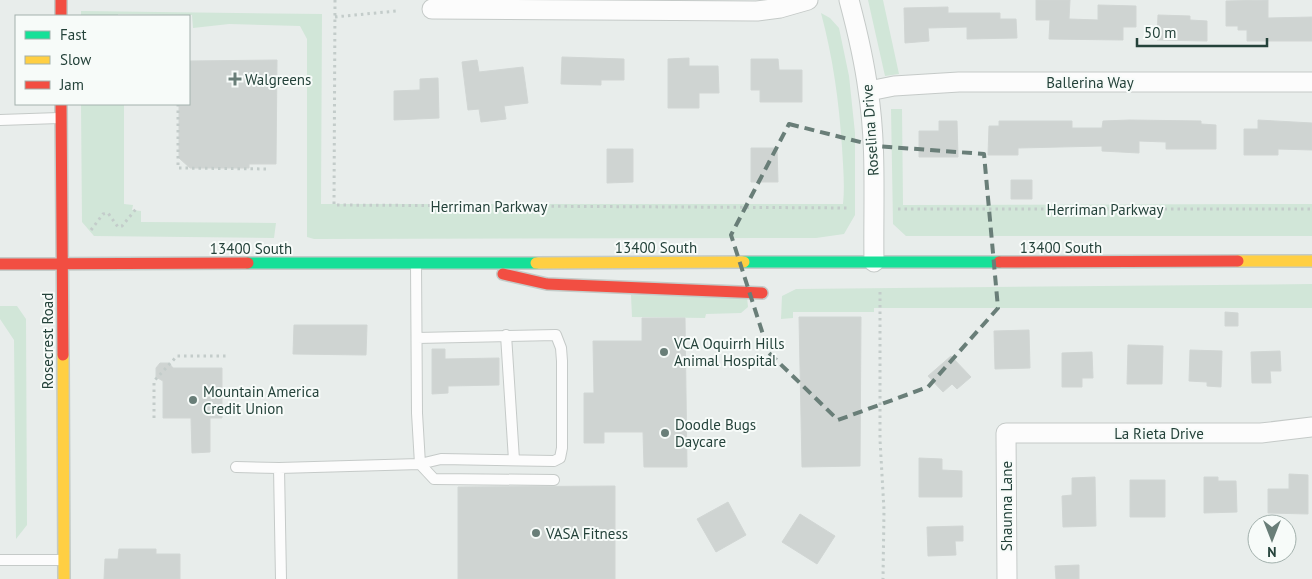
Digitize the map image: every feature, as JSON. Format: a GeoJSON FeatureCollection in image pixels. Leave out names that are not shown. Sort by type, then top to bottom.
{"type":"FeatureCollection","features":[{"type":"Feature","properties":{"kind":"main road"},"geometry":{"type":"LineString","coordinates":[[61,0],[61,15]]}},
{"type":"Feature","properties":{"kind":"main road","name":"Rosecrest Road"},"geometry":{"type":"LineString","coordinates":[[61,105],[64,579]]}},
{"type":"Feature","properties":{"kind":"main road","name":"13400 South"},"geometry":{"type":"LineString","coordinates":[[0,264],[1312,261]]}},
{"type":"Feature","properties":{"kind":"main road"},"geometry":{"type":"LineString","coordinates":[[450,263],[547,284],[762,293]]}},
{"type":"Feature","properties":{"kind":"street"},"geometry":{"type":"LineString","coordinates":[[432,9],[757,11],[780,8],[808,0]]}},
{"type":"Feature","properties":{"kind":"street","name":"Roselina Drive"},"geometry":{"type":"LineString","coordinates":[[849,0],[869,91],[873,150],[874,262]]}},
{"type":"Feature","properties":{"kind":"street","name":"Ballerina Way"},"geometry":{"type":"LineString","coordinates":[[869,91],[894,86],[959,82],[1312,82]]}},
{"type":"Feature","properties":{"kind":"street","name":"La Rieta Drive"},"geometry":{"type":"LineString","coordinates":[[1006,432],[1261,432],[1312,426]]}},
{"type":"Feature","properties":{"kind":"street","name":"Shaunna Lane"},"geometry":{"type":"LineString","coordinates":[[1006,432],[1007,579]]}},
{"type":"Feature","properties":{"kind":"lane"},"geometry":{"type":"LineString","coordinates":[[0,120],[61,118]]}},
{"type":"Feature","properties":{"kind":"lane"},"geometry":{"type":"LineString","coordinates":[[416,263],[417,413],[420,464],[434,479],[554,480]]}},
{"type":"Feature","properties":{"kind":"lane"},"geometry":{"type":"LineString","coordinates":[[506,335],[514,460]]}},
{"type":"Feature","properties":{"kind":"lane"},"geometry":{"type":"LineString","coordinates":[[236,467],[280,468],[420,464],[441,459],[554,461],[560,458],[562,448],[561,348],[556,335],[417,338]]}},
{"type":"Feature","properties":{"kind":"lane"},"geometry":{"type":"LineString","coordinates":[[280,468],[281,579]]}},
{"type":"Feature","properties":{"kind":"lane"},"geometry":{"type":"LineString","coordinates":[[0,560],[64,560]]}},
{"type":"Feature","properties":{"kind":"path","name":"Herriman Parkway"},"geometry":{"type":"LineString","coordinates":[[335,0],[334,206],[850,208]]}},
{"type":"Feature","properties":{"kind":"path"},"geometry":{"type":"LineString","coordinates":[[335,17],[396,11]]}},
{"type":"Feature","properties":{"kind":"path"},"geometry":{"type":"LineString","coordinates":[[178,105],[178,168],[269,169]]}},
{"type":"Feature","properties":{"kind":"path"},"geometry":{"type":"LineString","coordinates":[[91,230],[103,214],[108,213],[118,227],[122,226],[136,209]]}},
{"type":"Feature","properties":{"kind":"path","name":"Herriman Parkway"},"geometry":{"type":"LineString","coordinates":[[898,209],[1312,209]]}},
{"type":"Feature","properties":{"kind":"path"},"geometry":{"type":"LineString","coordinates":[[880,292],[880,440],[884,510],[882,579]]}},
{"type":"Feature","properties":{"kind":"path"},"geometry":{"type":"LineString","coordinates":[[154,418],[154,381],[177,356],[229,356]]}},
{"type":"Feature","properties":{"kind":"highlighted area"},"geometry":{"type":"Polygon","coordinates":[[[789,124],[876,146],[984,154],[998,308],[928,387],[838,420],[769,353],[731,235],[789,124]]]}},
{"type":"Feature","properties":{"kind":"green space"},"geometry":{"type":"Polygon","coordinates":[[[868,0],[883,0],[899,74],[885,76],[868,0]]]}},
{"type":"Feature","properties":{"kind":"green space"},"geometry":{"type":"Polygon","coordinates":[[[81,11],[322,14],[321,204],[843,204],[844,176],[839,113],[832,63],[821,13],[830,18],[839,28],[849,76],[855,133],[855,215],[844,234],[816,238],[314,239],[307,237],[307,39],[300,26],[229,24],[193,28],[192,15],[81,15],[81,11]]]}},
{"type":"Feature","properties":{"kind":"green space"},"geometry":{"type":"Polygon","coordinates":[[[81,105],[124,105],[124,204],[133,205],[132,210],[141,211],[141,222],[276,223],[274,238],[94,236],[82,222],[81,105]]]}},
{"type":"Feature","properties":{"kind":"green space"},"geometry":{"type":"Polygon","coordinates":[[[891,109],[902,109],[903,205],[1312,204],[1312,236],[906,236],[893,224],[891,109]]]}},
{"type":"Feature","properties":{"kind":"green space"},"geometry":{"type":"Polygon","coordinates":[[[1312,284],[1312,308],[874,308],[874,312],[793,312],[793,318],[781,319],[782,296],[796,289],[1312,284]]]}},
{"type":"Feature","properties":{"kind":"green space"},"geometry":{"type":"Polygon","coordinates":[[[631,295],[747,297],[748,307],[741,313],[706,314],[705,318],[632,317],[631,295]]]}},
{"type":"Feature","properties":{"kind":"green space"},"geometry":{"type":"Polygon","coordinates":[[[0,306],[17,306],[26,319],[27,525],[16,539],[14,340],[0,319],[0,306]]]}},
{"type":"Feature","properties":{"kind":"building"},"geometry":{"type":"Polygon","coordinates":[[[1036,0],[1070,0],[1069,19],[1098,20],[1098,5],[1136,6],[1136,27],[1123,27],[1123,40],[1049,39],[1050,20],[1036,20],[1036,0]]]}},
{"type":"Feature","properties":{"kind":"building"},"geometry":{"type":"Polygon","coordinates":[[[1268,0],[1268,18],[1312,17],[1312,41],[1247,41],[1247,30],[1238,30],[1238,26],[1226,26],[1226,1],[1268,0]]]}},
{"type":"Feature","properties":{"kind":"building"},"geometry":{"type":"Polygon","coordinates":[[[948,7],[948,13],[1000,13],[1000,19],[1016,19],[1017,38],[967,39],[967,27],[928,28],[929,41],[905,43],[904,8],[948,7]]]}},
{"type":"Feature","properties":{"kind":"building"},"geometry":{"type":"Polygon","coordinates":[[[1158,15],[1190,16],[1190,20],[1207,21],[1207,41],[1157,40],[1158,15]]]}},
{"type":"Feature","properties":{"kind":"building"},"geometry":{"type":"Polygon","coordinates":[[[562,57],[624,59],[624,80],[601,80],[601,85],[561,84],[562,57]]]}},
{"type":"Feature","properties":{"kind":"building"},"geometry":{"type":"Polygon","coordinates":[[[689,58],[689,66],[718,66],[719,93],[699,93],[699,108],[668,108],[668,59],[689,58]]]}},
{"type":"Feature","properties":{"kind":"building"},"geometry":{"type":"Polygon","coordinates":[[[751,59],[778,59],[779,70],[802,70],[802,102],[760,102],[760,90],[751,90],[751,59]]]}},
{"type":"Feature","properties":{"kind":"building","name":"Walgreens"},"geometry":{"type":"Polygon","coordinates":[[[277,60],[276,164],[249,164],[249,168],[190,168],[179,158],[179,105],[190,105],[190,61],[277,60]]]}},
{"type":"Feature","properties":{"kind":"building"},"geometry":{"type":"Polygon","coordinates":[[[477,60],[479,72],[523,67],[528,103],[504,106],[506,119],[481,122],[479,109],[468,110],[462,62],[477,60]]]}},
{"type":"Feature","properties":{"kind":"building"},"geometry":{"type":"Polygon","coordinates":[[[438,78],[439,118],[394,120],[394,91],[420,90],[420,79],[438,78]]]}},
{"type":"Feature","properties":{"kind":"building"},"geometry":{"type":"Polygon","coordinates":[[[1258,120],[1312,123],[1312,150],[1278,149],[1278,155],[1244,155],[1244,129],[1258,129],[1258,120]]]}},
{"type":"Feature","properties":{"kind":"building"},"geometry":{"type":"Polygon","coordinates":[[[939,121],[957,121],[958,157],[919,157],[919,131],[939,131],[939,121]]]}},
{"type":"Feature","properties":{"kind":"building"},"geometry":{"type":"Polygon","coordinates":[[[999,121],[1072,121],[1072,128],[1102,128],[1103,121],[1201,121],[1201,124],[1216,125],[1216,149],[1166,149],[1166,142],[1139,141],[1139,153],[1102,151],[1102,146],[1018,148],[1018,155],[988,155],[989,126],[999,126],[999,121]]]}},
{"type":"Feature","properties":{"kind":"building"},"geometry":{"type":"Polygon","coordinates":[[[751,148],[777,148],[778,182],[751,182],[751,148]]]}},
{"type":"Feature","properties":{"kind":"building"},"geometry":{"type":"Polygon","coordinates":[[[607,149],[633,149],[633,182],[607,183],[607,149]]]}},
{"type":"Feature","properties":{"kind":"building"},"geometry":{"type":"Polygon","coordinates":[[[1011,180],[1032,180],[1032,199],[1011,199],[1011,180]]]}},
{"type":"Feature","properties":{"kind":"building"},"geometry":{"type":"Polygon","coordinates":[[[1225,312],[1238,313],[1238,326],[1225,326],[1225,312]]]}},
{"type":"Feature","properties":{"kind":"building"},"geometry":{"type":"Polygon","coordinates":[[[799,317],[861,317],[860,466],[802,467],[799,317]]]}},
{"type":"Feature","properties":{"kind":"building"},"geometry":{"type":"Polygon","coordinates":[[[642,318],[685,318],[687,467],[644,467],[643,432],[604,432],[604,443],[584,443],[584,393],[594,393],[593,341],[642,341],[642,318]]]}},
{"type":"Feature","properties":{"kind":"building"},"geometry":{"type":"Polygon","coordinates":[[[294,325],[367,325],[366,355],[293,354],[294,325]]]}},
{"type":"Feature","properties":{"kind":"building"},"geometry":{"type":"Polygon","coordinates":[[[1029,330],[1030,368],[995,369],[994,331],[1029,330]]]}},
{"type":"Feature","properties":{"kind":"building"},"geometry":{"type":"Polygon","coordinates":[[[1128,345],[1163,346],[1162,384],[1127,384],[1128,345]]]}},
{"type":"Feature","properties":{"kind":"building"},"geometry":{"type":"Polygon","coordinates":[[[432,349],[445,349],[445,359],[499,358],[499,385],[448,386],[448,393],[432,394],[432,349]]]}},
{"type":"Feature","properties":{"kind":"building"},"geometry":{"type":"Polygon","coordinates":[[[1190,350],[1222,351],[1221,387],[1207,386],[1207,382],[1189,381],[1190,350]]]}},
{"type":"Feature","properties":{"kind":"building"},"geometry":{"type":"Polygon","coordinates":[[[1280,351],[1281,371],[1270,371],[1271,383],[1252,383],[1251,352],[1280,351]]]}},
{"type":"Feature","properties":{"kind":"building"},"geometry":{"type":"Polygon","coordinates":[[[1092,352],[1093,378],[1082,378],[1082,387],[1062,387],[1062,353],[1092,352]]]}},
{"type":"Feature","properties":{"kind":"building"},"geometry":{"type":"Polygon","coordinates":[[[951,356],[971,377],[957,389],[952,384],[943,392],[928,376],[951,356]]]}},
{"type":"Feature","properties":{"kind":"building","name":"Mountain America Credit Union"},"geometry":{"type":"Polygon","coordinates":[[[160,363],[169,363],[173,368],[222,368],[222,418],[210,418],[210,452],[192,453],[191,418],[163,418],[163,381],[156,377],[156,368],[160,363]]]}},
{"type":"Feature","properties":{"kind":"building"},"geometry":{"type":"Polygon","coordinates":[[[919,458],[942,459],[942,470],[962,471],[962,497],[919,497],[919,458]]]}},
{"type":"Feature","properties":{"kind":"building"},"geometry":{"type":"Polygon","coordinates":[[[1289,474],[1308,475],[1308,514],[1268,513],[1268,489],[1289,489],[1289,474]]]}},
{"type":"Feature","properties":{"kind":"building"},"geometry":{"type":"Polygon","coordinates":[[[1095,477],[1096,526],[1063,527],[1062,496],[1072,495],[1072,478],[1095,477]]]}},
{"type":"Feature","properties":{"kind":"building"},"geometry":{"type":"Polygon","coordinates":[[[1204,477],[1218,477],[1218,481],[1236,481],[1237,512],[1204,513],[1204,477]]]}},
{"type":"Feature","properties":{"kind":"building"},"geometry":{"type":"Polygon","coordinates":[[[1130,480],[1165,480],[1165,517],[1130,517],[1130,480]]]}},
{"type":"Feature","properties":{"kind":"building","name":"VASA Fitness"},"geometry":{"type":"Polygon","coordinates":[[[615,486],[615,579],[458,579],[458,487],[615,486]]]}},
{"type":"Feature","properties":{"kind":"building"},"geometry":{"type":"Polygon","coordinates":[[[728,502],[746,535],[716,552],[697,519],[728,502]]]}},
{"type":"Feature","properties":{"kind":"building"},"geometry":{"type":"Polygon","coordinates":[[[800,514],[835,536],[817,564],[782,542],[800,514]]]}},
{"type":"Feature","properties":{"kind":"building"},"geometry":{"type":"Polygon","coordinates":[[[963,526],[963,541],[955,541],[956,555],[928,556],[927,527],[963,526]]]}},
{"type":"Feature","properties":{"kind":"building"},"geometry":{"type":"Polygon","coordinates":[[[119,549],[156,549],[156,554],[180,554],[180,579],[104,579],[105,559],[118,559],[119,549]]]}},
{"type":"Feature","properties":{"kind":"building"},"geometry":{"type":"Polygon","coordinates":[[[1079,565],[1079,579],[1056,579],[1055,566],[1079,565]]]}},
{"type":"Feature","properties":{"kind":"traffic: fast"},"geometry":{"type":"LineString","coordinates":[[744,262],[999,262]]}},
{"type":"Feature","properties":{"kind":"traffic: fast"},"geometry":{"type":"LineString","coordinates":[[248,263],[536,263]]}},
{"type":"Feature","properties":{"kind":"traffic: slow"},"geometry":{"type":"LineString","coordinates":[[1238,261],[1312,261]]}},
{"type":"Feature","properties":{"kind":"traffic: slow"},"geometry":{"type":"LineString","coordinates":[[536,263],[744,262]]}},
{"type":"Feature","properties":{"kind":"traffic: slow"},"geometry":{"type":"LineString","coordinates":[[63,355],[64,579]]}},
{"type":"Feature","properties":{"kind":"traffic: jam"},"geometry":{"type":"LineString","coordinates":[[61,0],[61,15]]}},
{"type":"Feature","properties":{"kind":"traffic: jam"},"geometry":{"type":"LineString","coordinates":[[61,105],[63,355]]}},
{"type":"Feature","properties":{"kind":"traffic: jam"},"geometry":{"type":"LineString","coordinates":[[999,262],[1238,261]]}},
{"type":"Feature","properties":{"kind":"traffic: jam"},"geometry":{"type":"LineString","coordinates":[[0,264],[248,263]]}},
{"type":"Feature","properties":{"kind":"traffic: jam"},"geometry":{"type":"LineString","coordinates":[[503,274],[547,284],[762,293]]}},
{"type":"Feature","properties":{"kind":"place","name":"Walgreens"},"geometry":{"type":"Point","coordinates":[235,79]}},
{"type":"Feature","properties":{"kind":"place","name":"VCA Oquirrh Hills Animal Hospital"},"geometry":{"type":"Point","coordinates":[664,352]}},
{"type":"Feature","properties":{"kind":"place","name":"Mountain America Credit Union"},"geometry":{"type":"Point","coordinates":[193,400]}},
{"type":"Feature","properties":{"kind":"place","name":"Doodle Bugs Daycare"},"geometry":{"type":"Point","coordinates":[665,433]}},
{"type":"Feature","properties":{"kind":"place","name":"VASA Fitness"},"geometry":{"type":"Point","coordinates":[536,533]}}]}
